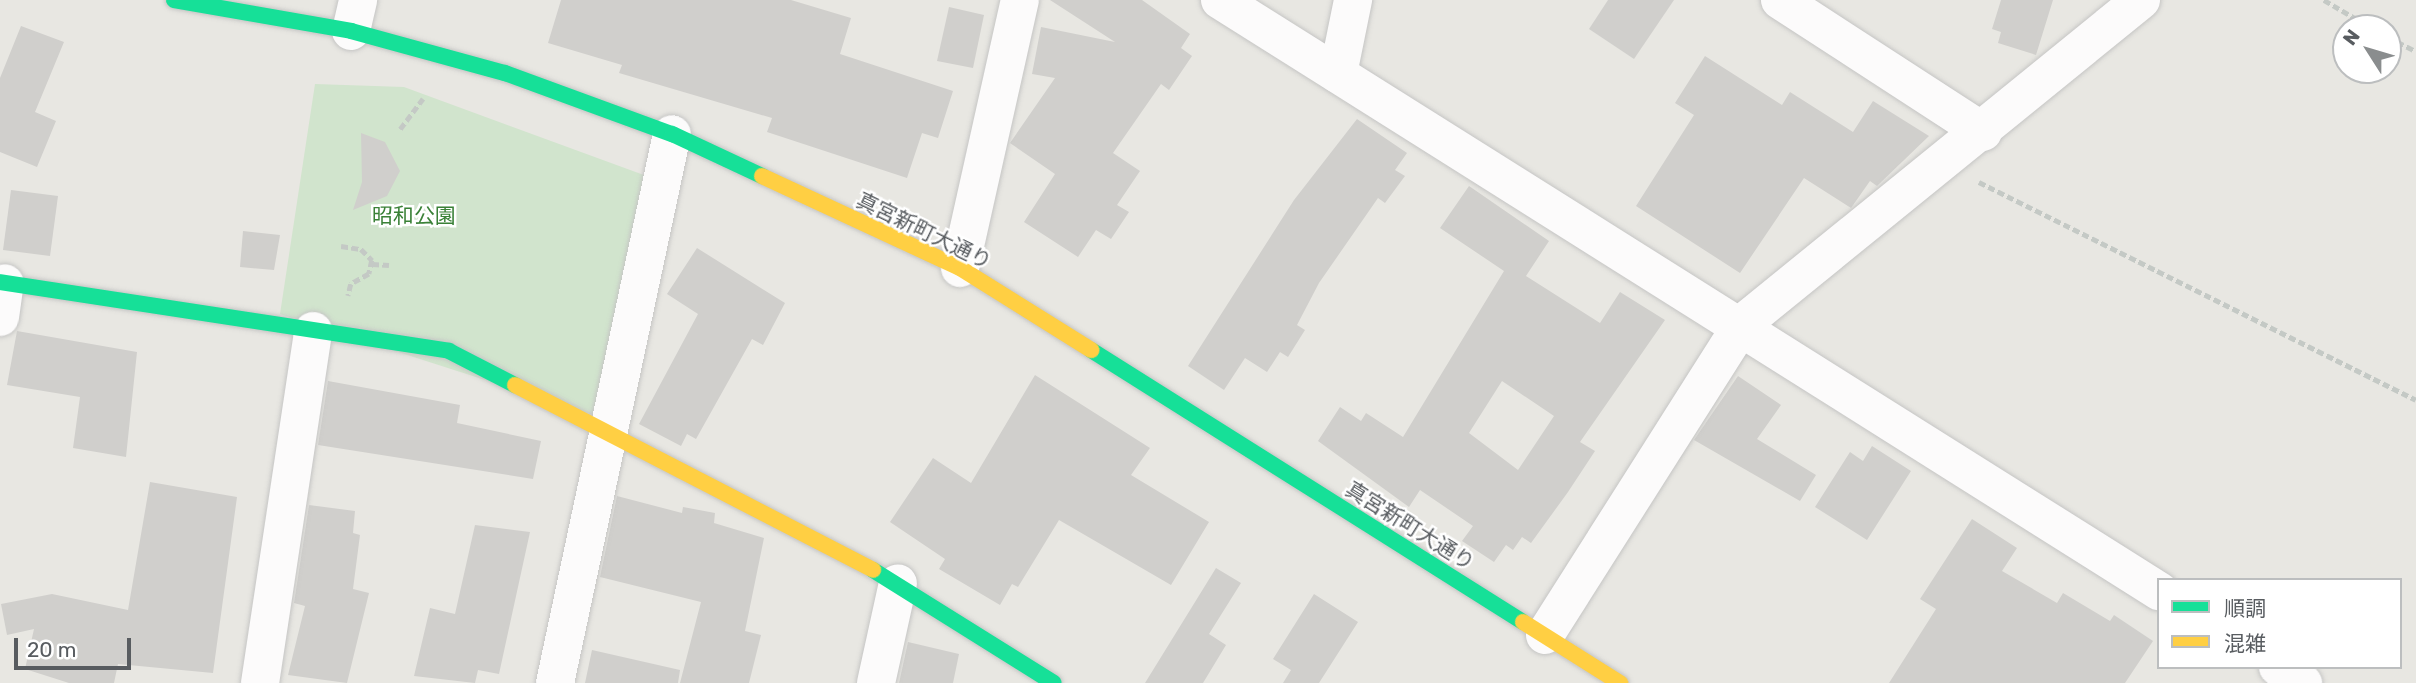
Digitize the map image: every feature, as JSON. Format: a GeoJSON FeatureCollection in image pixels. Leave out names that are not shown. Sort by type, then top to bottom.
{"type":"FeatureCollection","features":[{"type":"Feature","properties":{"kind":"street","name":"真宮新町大通り"},"geometry":{"type":"LineString","coordinates":[[174,0],[354,16],[672,134],[960,268],[1620,683]]}},
{"type":"Feature","properties":{"kind":"street"},"geometry":{"type":"LineString","coordinates":[[960,268],[1020,0]]}},
{"type":"Feature","properties":{"kind":"street"},"geometry":{"type":"LineString","coordinates":[[1220,0],[1742,324],[2157,590]]}},
{"type":"Feature","properties":{"kind":"street"},"geometry":{"type":"LineString","coordinates":[[1338,74],[1353,0]]}},
{"type":"Feature","properties":{"kind":"street"},"geometry":{"type":"LineString","coordinates":[[1780,0],[1983,132]]}},
{"type":"Feature","properties":{"kind":"street"},"geometry":{"type":"LineString","coordinates":[[1545,635],[1742,324],[1944,165],[2141,0]]}},
{"type":"Feature","properties":{"kind":"street"},"geometry":{"type":"LineString","coordinates":[[555,683],[672,134]]}},
{"type":"Feature","properties":{"kind":"street"},"geometry":{"type":"LineString","coordinates":[[2,294],[326,333],[450,351],[572,409],[608,434],[898,583],[1054,683]]}},
{"type":"Feature","properties":{"kind":"street"},"geometry":{"type":"LineString","coordinates":[[260,683],[326,333]]}},
{"type":"Feature","properties":{"kind":"street"},"geometry":{"type":"LineString","coordinates":[[876,683],[898,583]]}},
{"type":"Feature","properties":{"kind":"street"},"geometry":{"type":"LineString","coordinates":[[2281,669],[2303,683]]}},
{"type":"Feature","properties":{"kind":"path"},"geometry":{"type":"LineString","coordinates":[[2323,0],[2348,14]]}},
{"type":"Feature","properties":{"kind":"path"},"geometry":{"type":"LineString","coordinates":[[400,129],[424,99]]}},
{"type":"Feature","properties":{"kind":"path"},"geometry":{"type":"LineString","coordinates":[[1944,165],[2416,400]]}},
{"type":"Feature","properties":{"kind":"path"},"geometry":{"type":"LineString","coordinates":[[341,246],[361,249],[372,264]]}},
{"type":"Feature","properties":{"kind":"path"},"geometry":{"type":"LineString","coordinates":[[372,264],[389,265]]}},
{"type":"Feature","properties":{"kind":"path"},"geometry":{"type":"LineString","coordinates":[[326,333],[351,285],[363,280],[372,264]]}},
{"type":"Feature","properties":{"kind":"green space","name":"昭和公園"},"geometry":{"type":"Polygon","coordinates":[[[315,84],[404,87],[652,178],[600,417],[280,314],[315,84]]]}},
{"type":"Feature","properties":{"kind":"building"},"geometry":{"type":"Polygon","coordinates":[[[561,0],[791,0],[851,18],[840,54],[953,91],[938,138],[922,133],[907,178],[767,132],[772,118],[619,73],[622,65],[548,43],[561,0]]]}},
{"type":"Feature","properties":{"kind":"building"},"geometry":{"type":"Polygon","coordinates":[[[1050,0],[1142,0],[1190,34],[1181,48],[1192,56],[1169,90],[1161,84],[1113,153],[1140,171],[1117,205],[1129,212],[1111,239],[1096,230],[1078,257],[1024,222],[1055,174],[1010,143],[1055,78],[1032,74],[1041,27],[1115,42],[1050,0]]]}},
{"type":"Feature","properties":{"kind":"building"},"geometry":{"type":"Polygon","coordinates":[[[1608,0],[1674,0],[1634,59],[1589,29],[1608,0]]]}},
{"type":"Feature","properties":{"kind":"building"},"geometry":{"type":"Polygon","coordinates":[[[2001,0],[2053,0],[2036,55],[1998,43],[2001,32],[1992,29],[2001,0]]]}},
{"type":"Feature","properties":{"kind":"building"},"geometry":{"type":"Polygon","coordinates":[[[949,7],[984,15],[973,68],[937,61],[949,7]]]}},
{"type":"Feature","properties":{"kind":"building"},"geometry":{"type":"Polygon","coordinates":[[[21,26],[64,42],[35,112],[56,121],[37,167],[0,152],[0,78],[21,26]]]}},
{"type":"Feature","properties":{"kind":"building"},"geometry":{"type":"Polygon","coordinates":[[[1705,56],[1782,105],[1790,92],[1853,132],[1873,101],[1929,136],[1877,186],[1870,181],[1851,208],[1804,178],[1740,273],[1636,206],[1694,115],[1675,103],[1705,56]]]}},
{"type":"Feature","properties":{"kind":"building"},"geometry":{"type":"Polygon","coordinates":[[[1357,119],[1407,153],[1395,170],[1405,176],[1385,203],[1378,198],[1319,283],[1297,325],[1305,330],[1288,357],[1280,352],[1267,372],[1245,358],[1224,390],[1188,366],[1294,200],[1357,119]]]}},
{"type":"Feature","properties":{"kind":"building"},"geometry":{"type":"Polygon","coordinates":[[[361,133],[385,142],[400,171],[387,196],[353,210],[362,182],[361,133]]]}},
{"type":"Feature","properties":{"kind":"building"},"geometry":{"type":"Polygon","coordinates":[[[1469,186],[1549,241],[1526,276],[1600,323],[1620,292],[1665,320],[1580,442],[1595,451],[1568,492],[1531,543],[1522,537],[1513,550],[1506,545],[1494,562],[1462,541],[1473,526],[1420,490],[1409,507],[1318,441],[1340,407],[1361,421],[1366,413],[1403,437],[1504,271],[1440,228],[1469,186]],[[1502,381],[1469,433],[1518,470],[1554,416],[1502,381]]]}},
{"type":"Feature","properties":{"kind":"building"},"geometry":{"type":"Polygon","coordinates":[[[11,190],[58,196],[50,256],[3,250],[11,190]]]}},
{"type":"Feature","properties":{"kind":"building"},"geometry":{"type":"Polygon","coordinates":[[[243,231],[280,235],[274,270],[240,267],[243,231]]]}},
{"type":"Feature","properties":{"kind":"building"},"geometry":{"type":"Polygon","coordinates":[[[697,248],[785,303],[763,345],[752,339],[696,439],[687,434],[681,446],[639,424],[698,314],[667,294],[697,248]]]}},
{"type":"Feature","properties":{"kind":"building"},"geometry":{"type":"Polygon","coordinates":[[[17,331],[137,352],[126,457],[73,448],[80,397],[7,385],[17,331]]]}},
{"type":"Feature","properties":{"kind":"building"},"geometry":{"type":"Polygon","coordinates":[[[1035,375],[1150,448],[1131,475],[1209,522],[1171,585],[1059,520],[1018,587],[1012,584],[1000,605],[939,569],[945,559],[890,522],[933,458],[971,483],[1035,375]]]}},
{"type":"Feature","properties":{"kind":"building"},"geometry":{"type":"Polygon","coordinates":[[[1738,376],[1781,405],[1757,439],[1816,475],[1800,501],[1694,440],[1738,376]]]}},
{"type":"Feature","properties":{"kind":"building"},"geometry":{"type":"Polygon","coordinates":[[[328,381],[460,405],[457,423],[541,441],[533,479],[318,445],[328,381]]]}},
{"type":"Feature","properties":{"kind":"building"},"geometry":{"type":"Polygon","coordinates":[[[1872,446],[1911,471],[1867,540],[1815,507],[1850,452],[1863,461],[1872,446]]]}},
{"type":"Feature","properties":{"kind":"building"},"geometry":{"type":"Polygon","coordinates":[[[150,482],[237,497],[213,673],[118,664],[114,683],[69,683],[25,669],[34,629],[7,635],[1,604],[52,594],[128,610],[150,482]]]}},
{"type":"Feature","properties":{"kind":"building"},"geometry":{"type":"Polygon","coordinates":[[[617,496],[682,513],[683,507],[715,513],[714,523],[764,538],[745,631],[761,635],[749,683],[680,683],[701,602],[600,577],[617,496]]]}},
{"type":"Feature","properties":{"kind":"building"},"geometry":{"type":"Polygon","coordinates":[[[309,505],[355,511],[353,533],[360,535],[353,589],[369,593],[347,683],[288,675],[305,606],[294,603],[309,505]]]}},
{"type":"Feature","properties":{"kind":"building"},"geometry":{"type":"Polygon","coordinates":[[[1972,519],[2017,548],[2002,571],[2057,603],[2063,593],[2110,621],[2114,615],[2153,641],[2125,683],[1889,683],[1936,609],[1920,599],[1972,519]]]}},
{"type":"Feature","properties":{"kind":"building"},"geometry":{"type":"Polygon","coordinates":[[[475,525],[530,532],[499,674],[478,670],[475,683],[414,676],[430,608],[455,614],[475,525]]]}},
{"type":"Feature","properties":{"kind":"building"},"geometry":{"type":"Polygon","coordinates":[[[1216,568],[1241,583],[1209,634],[1226,645],[1203,683],[1145,683],[1216,568]]]}},
{"type":"Feature","properties":{"kind":"building"},"geometry":{"type":"Polygon","coordinates":[[[1314,594],[1358,622],[1319,683],[1283,683],[1291,670],[1273,659],[1314,594]]]}},
{"type":"Feature","properties":{"kind":"building"},"geometry":{"type":"Polygon","coordinates":[[[908,642],[959,654],[953,683],[899,683],[908,642]]]}},
{"type":"Feature","properties":{"kind":"building"},"geometry":{"type":"Polygon","coordinates":[[[592,650],[680,670],[678,683],[585,683],[592,650]]]}},
{"type":"Feature","properties":{"kind":"traffic: fast"},"geometry":{"type":"LineString","coordinates":[[174,0],[351,31],[505,73],[672,134],[762,176]]}},
{"type":"Feature","properties":{"kind":"traffic: fast"},"geometry":{"type":"LineString","coordinates":[[0,282],[449,351],[515,385]]}},
{"type":"Feature","properties":{"kind":"traffic: fast"},"geometry":{"type":"LineString","coordinates":[[1091,350],[1523,622]]}},
{"type":"Feature","properties":{"kind":"traffic: fast"},"geometry":{"type":"LineString","coordinates":[[873,570],[1054,683]]}},
{"type":"Feature","properties":{"kind":"traffic: slow"},"geometry":{"type":"LineString","coordinates":[[762,176],[960,268],[1091,350]]}},
{"type":"Feature","properties":{"kind":"traffic: slow"},"geometry":{"type":"LineString","coordinates":[[515,385],[873,570]]}},
{"type":"Feature","properties":{"kind":"traffic: slow"},"geometry":{"type":"LineString","coordinates":[[1523,622],[1620,683]]}}]}
